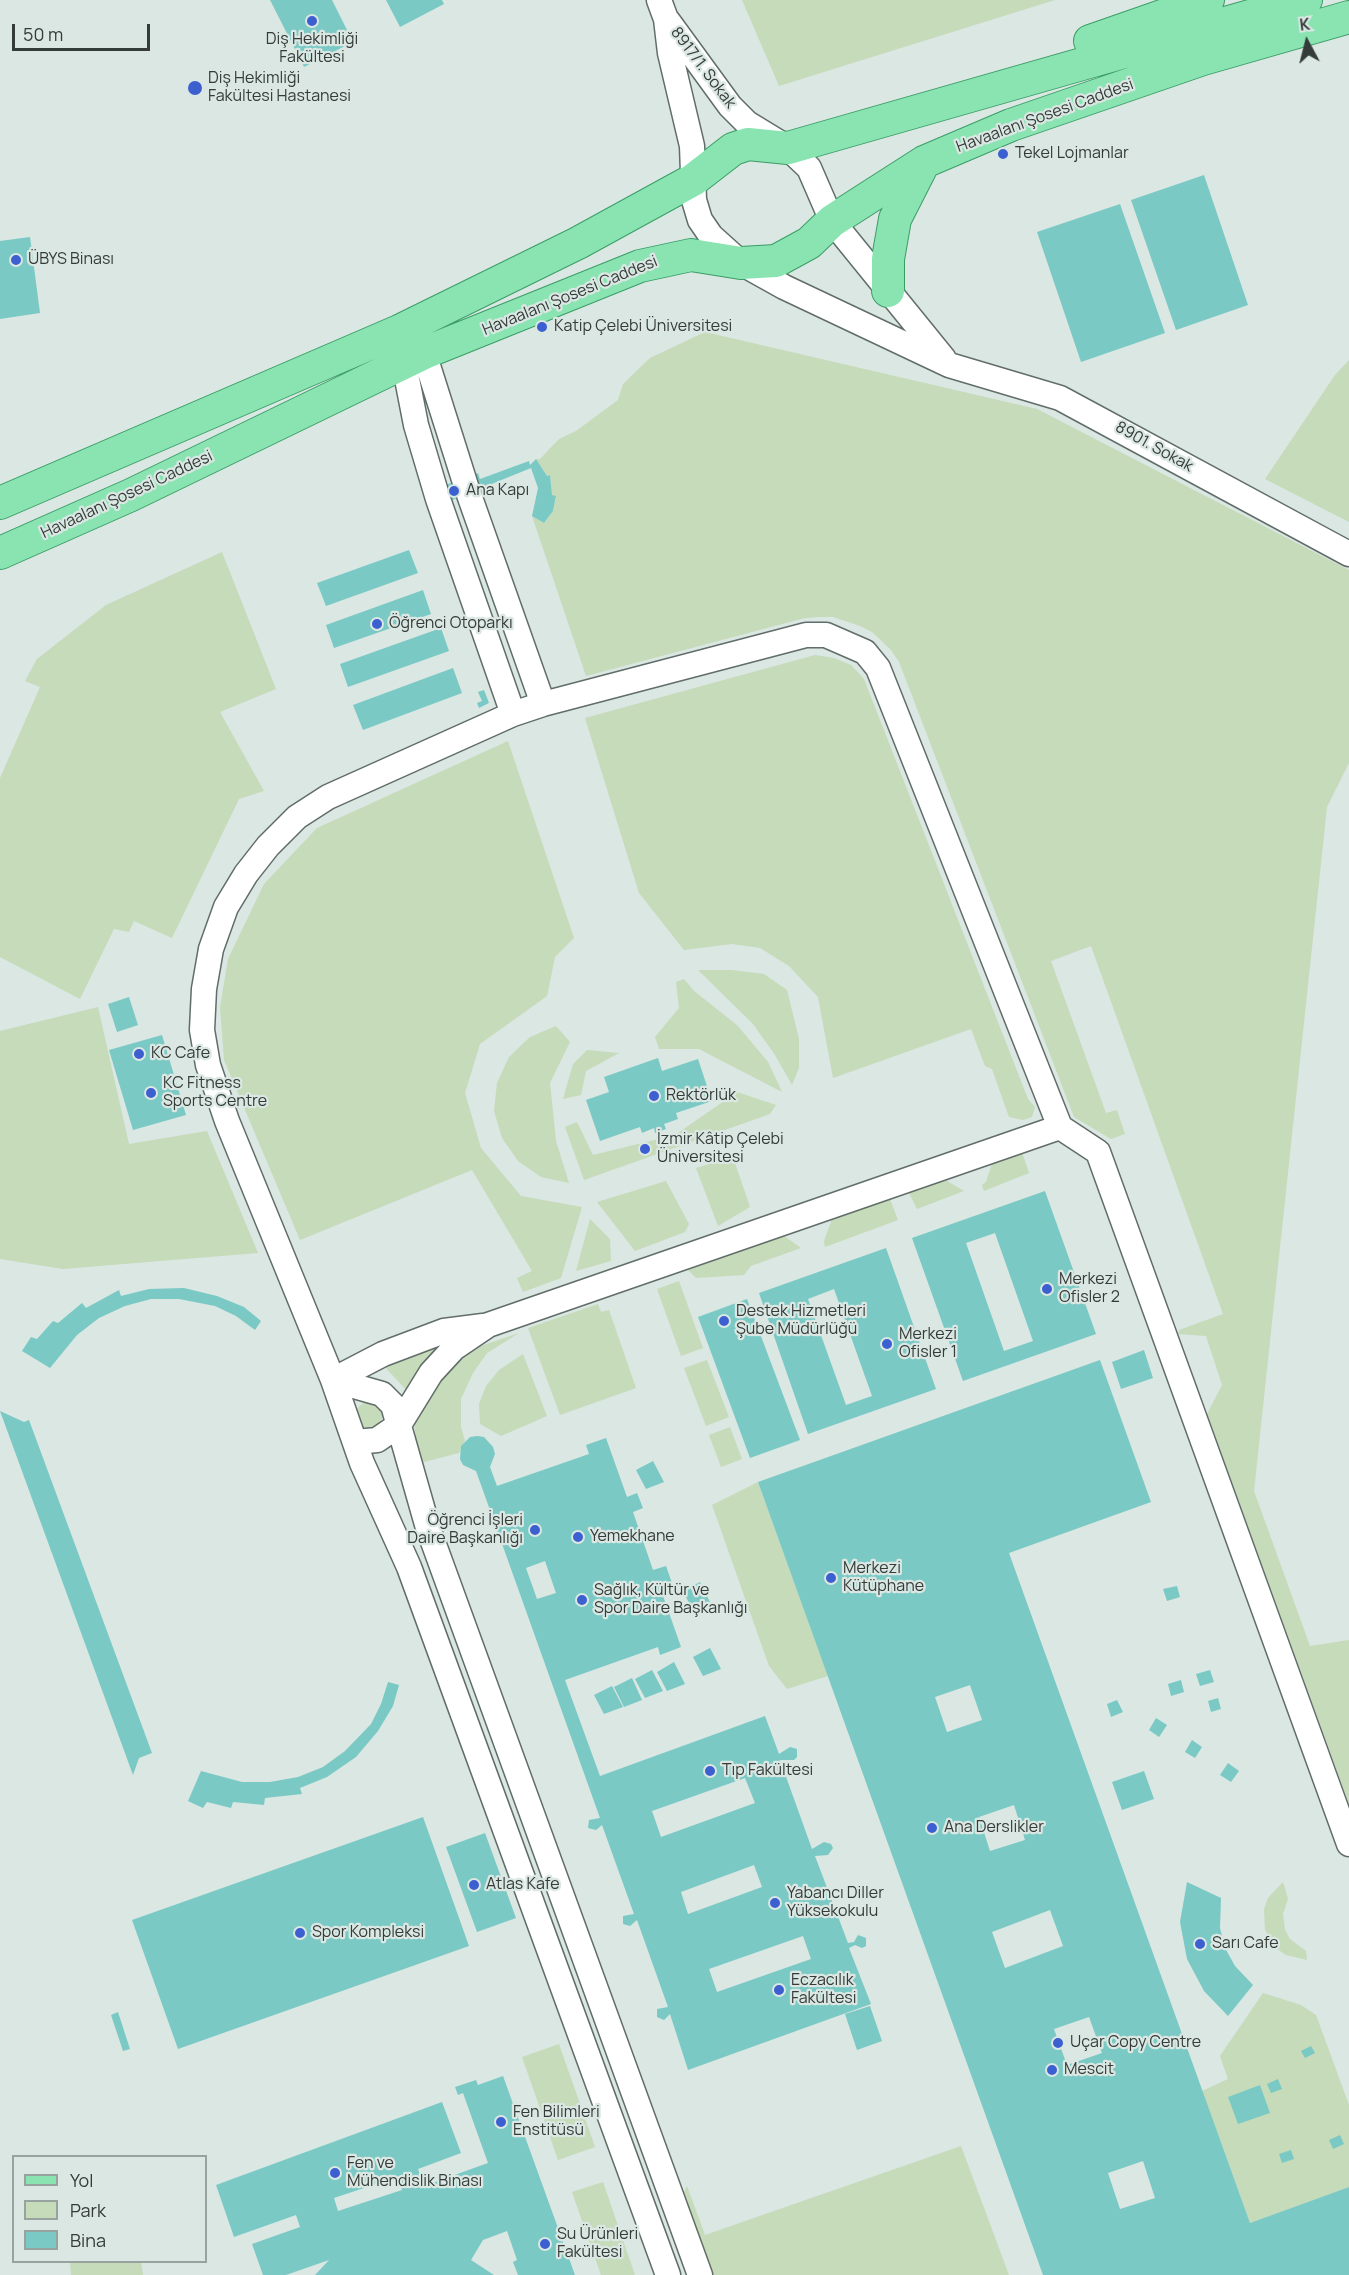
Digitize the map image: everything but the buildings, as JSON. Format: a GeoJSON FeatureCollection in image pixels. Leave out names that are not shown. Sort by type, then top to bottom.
{"type":"FeatureCollection","features":[{"type":"Feature","properties":{"kind":"main road"},"geometry":{"type":"LineString","coordinates":[[993,88],[1070,49],[1146,20],[1208,0]]}},
{"type":"Feature","properties":{"kind":"main road"},"geometry":{"type":"LineString","coordinates":[[0,503],[399,331],[578,243],[693,180],[733,149],[748,144],[788,148],[1306,0]]}},
{"type":"Feature","properties":{"kind":"main road","name":"Havaalanı Şosesi Caddesi"},"geometry":{"type":"LineString","coordinates":[[0,553],[131,495],[413,358],[640,266],[691,255],[741,263],[776,261],[809,243],[832,221],[924,162],[1011,125],[1203,59],[1349,16]]}},
{"type":"Feature","properties":{"kind":"main road"},"geometry":{"type":"LineString","coordinates":[[1011,125],[1154,98],[1349,35]]}},
{"type":"Feature","properties":{"kind":"main road"},"geometry":{"type":"LineString","coordinates":[[888,291],[888,259],[895,219],[924,162]]}},
{"type":"Feature","properties":{"kind":"street","name":"8917/1. Sokak"},"geometry":{"type":"LineString","coordinates":[[663,9],[730,106],[747,123],[788,148],[809,168],[832,221]]}},
{"type":"Feature","properties":{"kind":"street","name":"8917/1. Sokak"},"geometry":{"type":"LineString","coordinates":[[663,9],[670,53],[692,146],[693,180],[700,220],[711,236],[741,263]]}},
{"type":"Feature","properties":{"kind":"street"},"geometry":{"type":"LineString","coordinates":[[832,221],[949,364]]}},
{"type":"Feature","properties":{"kind":"street","name":"8901. Sokak"},"geometry":{"type":"LineString","coordinates":[[741,263],[784,287],[949,364],[1060,398],[1117,426],[1349,554]]}},
{"type":"Feature","properties":{"kind":"street"},"geometry":{"type":"LineString","coordinates":[[399,331],[413,358],[467,489],[543,704]]}},
{"type":"Feature","properties":{"kind":"street"},"geometry":{"type":"LineString","coordinates":[[413,358],[416,425],[438,499],[513,714]]}},
{"type":"Feature","properties":{"kind":"street"},"geometry":{"type":"LineString","coordinates":[[668,2275],[408,1567],[355,1442],[333,1380],[227,1121],[208,1065],[202,1030],[204,989],[211,949],[226,908],[246,874],[297,817],[328,797],[513,714],[543,704],[806,635],[826,635],[865,652],[878,668],[1060,1127],[1098,1152],[1349,1844]]}},
{"type":"Feature","properties":{"kind":"street"},"geometry":{"type":"LineString","coordinates":[[333,1380],[383,1354],[444,1330],[488,1325],[1060,1127]]}},
{"type":"Feature","properties":{"kind":"street"},"geometry":{"type":"LineString","coordinates":[[355,1442],[377,1440],[399,1425],[431,1373],[454,1348],[488,1325]]}},
{"type":"Feature","properties":{"kind":"street"},"geometry":{"type":"LineString","coordinates":[[333,1380],[382,1394],[393,1405],[428,1528],[700,2275]]}},
{"type":"Feature","properties":{"kind":"street"},"geometry":{"type":"LineString","coordinates":[[605,2103],[633,2094]]}},
{"type":"Feature","properties":{"kind":"green space"},"geometry":{"type":"Polygon","coordinates":[[[742,0],[1055,0],[779,86],[742,0]]]}},
{"type":"Feature","properties":{"kind":"green space"},"geometry":{"type":"Polygon","coordinates":[[[705,332],[1037,409],[1349,570],[1349,763],[1327,807],[1254,1491],[1310,1646],[1349,1640],[1349,1804],[1207,1414],[1222,1385],[1206,1336],[1178,1334],[1179,1330],[1223,1314],[1091,946],[1051,961],[1106,1113],[1117,1110],[1125,1134],[1111,1139],[1074,1117],[899,662],[891,650],[872,632],[860,626],[833,617],[805,618],[586,676],[532,516],[544,523],[553,511],[556,497],[552,495],[550,475],[547,476],[536,459],[540,459],[559,439],[576,431],[618,400],[623,384],[650,358],[705,332]]]}},
{"type":"Feature","properties":{"kind":"green space"},"geometry":{"type":"Polygon","coordinates":[[[1349,360],[1349,522],[1265,479],[1335,375],[1349,360]]]}},
{"type":"Feature","properties":{"kind":"green space"},"geometry":{"type":"Polygon","coordinates":[[[222,552],[276,689],[220,712],[264,791],[239,799],[172,938],[134,921],[129,932],[114,929],[80,999],[0,957],[0,778],[40,687],[25,681],[37,659],[106,605],[222,552]]]}},
{"type":"Feature","properties":{"kind":"green space"},"geometry":{"type":"Polygon","coordinates":[[[815,655],[834,658],[851,665],[864,679],[1028,1099],[1035,1107],[1032,1117],[1023,1120],[1009,1117],[992,1069],[985,1066],[971,1029],[833,1078],[818,997],[789,966],[760,948],[732,944],[684,950],[639,893],[585,718],[815,655]]]}},
{"type":"Feature","properties":{"kind":"green space"},"geometry":{"type":"Polygon","coordinates":[[[508,741],[574,938],[555,957],[547,996],[480,1044],[465,1093],[481,1148],[521,1196],[582,1207],[561,1278],[523,1292],[517,1278],[532,1271],[472,1170],[300,1240],[224,1060],[220,1007],[228,959],[264,884],[317,828],[508,741]]]}},
{"type":"Feature","properties":{"kind":"green space"},"geometry":{"type":"Polygon","coordinates":[[[698,970],[732,970],[764,974],[787,990],[799,1039],[799,1068],[792,1085],[775,1055],[753,1024],[698,970]]]}},
{"type":"Feature","properties":{"kind":"green space"},"geometry":{"type":"Polygon","coordinates":[[[684,979],[694,991],[737,1025],[768,1062],[782,1092],[699,1049],[659,1049],[655,1037],[679,1008],[676,982],[684,979]]]}},
{"type":"Feature","properties":{"kind":"green space"},"geometry":{"type":"Polygon","coordinates":[[[98,1007],[129,1144],[207,1131],[258,1253],[63,1269],[0,1259],[0,1031],[98,1007]]]}},
{"type":"Feature","properties":{"kind":"green space"},"geometry":{"type":"Polygon","coordinates":[[[556,1026],[570,1042],[550,1083],[556,1141],[569,1183],[541,1177],[518,1161],[502,1138],[494,1111],[497,1083],[509,1057],[530,1037],[556,1026]]]}},
{"type":"Feature","properties":{"kind":"green space"},"geometry":{"type":"Polygon","coordinates":[[[587,1050],[619,1053],[586,1071],[581,1095],[563,1099],[573,1064],[587,1050]]]}},
{"type":"Feature","properties":{"kind":"green space"},"geometry":{"type":"Polygon","coordinates":[[[737,1092],[776,1105],[770,1114],[584,1180],[565,1127],[577,1122],[593,1155],[675,1135],[737,1092]]]}},
{"type":"Feature","properties":{"kind":"green space"},"geometry":{"type":"Polygon","coordinates":[[[1021,1149],[1029,1173],[984,1191],[982,1185],[986,1182],[993,1160],[1021,1149]]]}},
{"type":"Feature","properties":{"kind":"green space"},"geometry":{"type":"Polygon","coordinates":[[[733,1157],[750,1207],[718,1226],[696,1168],[733,1157]]]}},
{"type":"Feature","properties":{"kind":"green space"},"geometry":{"type":"Polygon","coordinates":[[[942,1178],[964,1191],[917,1209],[908,1191],[942,1178]]]}},
{"type":"Feature","properties":{"kind":"green space"},"geometry":{"type":"Polygon","coordinates":[[[666,1181],[689,1224],[685,1232],[635,1251],[597,1202],[666,1181]]]}},
{"type":"Feature","properties":{"kind":"green space"},"geometry":{"type":"Polygon","coordinates":[[[890,1199],[898,1220],[825,1247],[824,1241],[832,1219],[890,1199]]]}},
{"type":"Feature","properties":{"kind":"green space"},"geometry":{"type":"Polygon","coordinates":[[[590,1219],[610,1239],[611,1261],[576,1271],[590,1219]]]}},
{"type":"Feature","properties":{"kind":"green space"},"geometry":{"type":"Polygon","coordinates":[[[784,1236],[801,1248],[751,1266],[744,1275],[696,1278],[688,1270],[784,1236]]]}},
{"type":"Feature","properties":{"kind":"green space"},"geometry":{"type":"Polygon","coordinates":[[[679,1281],[703,1348],[681,1356],[657,1289],[679,1281]]]}},
{"type":"Feature","properties":{"kind":"green space"},"geometry":{"type":"Polygon","coordinates":[[[598,1304],[601,1312],[609,1310],[636,1388],[560,1415],[528,1328],[598,1304]]]}},
{"type":"Feature","properties":{"kind":"green space"},"geometry":{"type":"Polygon","coordinates":[[[519,1333],[487,1353],[473,1373],[461,1399],[461,1427],[465,1441],[459,1453],[420,1463],[414,1425],[426,1398],[455,1363],[478,1347],[519,1333]]]}},
{"type":"Feature","properties":{"kind":"green space"},"geometry":{"type":"Polygon","coordinates":[[[457,1334],[411,1395],[381,1363],[457,1334]]]}},
{"type":"Feature","properties":{"kind":"green space"},"geometry":{"type":"Polygon","coordinates":[[[523,1354],[547,1416],[501,1436],[480,1424],[479,1404],[486,1386],[499,1370],[523,1354]]]}},
{"type":"Feature","properties":{"kind":"green space"},"geometry":{"type":"Polygon","coordinates":[[[707,1360],[729,1417],[706,1426],[684,1368],[707,1360]]]}},
{"type":"Feature","properties":{"kind":"green space"},"geometry":{"type":"Polygon","coordinates":[[[369,1402],[378,1406],[382,1415],[378,1424],[369,1428],[360,1424],[356,1415],[360,1406],[369,1402]]]}},
{"type":"Feature","properties":{"kind":"green space"},"geometry":{"type":"Polygon","coordinates":[[[730,1427],[742,1459],[721,1467],[709,1435],[730,1427]]]}},
{"type":"Feature","properties":{"kind":"green space"},"geometry":{"type":"Polygon","coordinates":[[[758,1482],[828,1676],[787,1689],[769,1666],[712,1505],[758,1482]]]}},
{"type":"Feature","properties":{"kind":"green space"},"geometry":{"type":"Polygon","coordinates":[[[1283,1882],[1288,1899],[1283,1914],[1285,1930],[1290,1939],[1306,1951],[1307,1960],[1286,1955],[1277,1949],[1265,1930],[1264,1909],[1268,1898],[1283,1882]]]}},
{"type":"Feature","properties":{"kind":"green space"},"geometry":{"type":"Polygon","coordinates":[[[1263,1993],[1301,2005],[1316,2015],[1349,2105],[1349,2187],[1250,2223],[1202,2091],[1228,2079],[1220,2056],[1263,1993]]]}},
{"type":"Feature","properties":{"kind":"green space"},"geometry":{"type":"Polygon","coordinates":[[[559,2044],[595,2147],[558,2160],[522,2057],[559,2044]]]}},
{"type":"Feature","properties":{"kind":"green space"},"geometry":{"type":"Polygon","coordinates":[[[961,2146],[1009,2275],[712,2275],[683,2194],[687,2186],[705,2235],[961,2146]]]}},
{"type":"Feature","properties":{"kind":"green space"},"geometry":{"type":"Polygon","coordinates":[[[603,2182],[635,2275],[601,2275],[572,2192],[603,2182]]]}},
{"type":"Feature","properties":{"kind":"green space"},"geometry":{"type":"Polygon","coordinates":[[[70,2263],[141,2263],[143,2275],[71,2275],[70,2263]]]}},
{"type":"Feature","properties":{"kind":"place","name":"Diş Hekimliği Fakültesi"},"geometry":{"type":"Point","coordinates":[312,21]}},
{"type":"Feature","properties":{"kind":"place","name":"Diş Hekimliği Fakültesi Hastanesi"},"geometry":{"type":"Point","coordinates":[195,88]}},
{"type":"Feature","properties":{"kind":"place","name":"Tekel Lojmanlar"},"geometry":{"type":"Point","coordinates":[1003,154]}},
{"type":"Feature","properties":{"kind":"place","name":"ÜBYS Binası"},"geometry":{"type":"Point","coordinates":[16,260]}},
{"type":"Feature","properties":{"kind":"place","name":"Katip Çelebi Üniversitesi"},"geometry":{"type":"Point","coordinates":[542,327]}},
{"type":"Feature","properties":{"kind":"place","name":"Ana Kapı"},"geometry":{"type":"Point","coordinates":[454,491]}},
{"type":"Feature","properties":{"kind":"place","name":"Öğrenci Otoparkı"},"geometry":{"type":"Point","coordinates":[377,624]}},
{"type":"Feature","properties":{"kind":"place","name":"KC Cafe"},"geometry":{"type":"Point","coordinates":[139,1054]}},
{"type":"Feature","properties":{"kind":"place","name":"KC Fitness Sports Centre"},"geometry":{"type":"Point","coordinates":[151,1093]}},
{"type":"Feature","properties":{"kind":"place","name":"Rektörlük"},"geometry":{"type":"Point","coordinates":[654,1096]}},
{"type":"Feature","properties":{"kind":"place","name":"İzmir Kâtip Çelebi Üniversitesi"},"geometry":{"type":"Point","coordinates":[645,1149]}},
{"type":"Feature","properties":{"kind":"place","name":"Merkezi Ofisler 2"},"geometry":{"type":"Point","coordinates":[1047,1289]}},
{"type":"Feature","properties":{"kind":"place","name":"Destek Hizmetleri Şube Müdürlüğü"},"geometry":{"type":"Point","coordinates":[724,1321]}},
{"type":"Feature","properties":{"kind":"place","name":"Merkezi Ofisler 1"},"geometry":{"type":"Point","coordinates":[887,1344]}},
{"type":"Feature","properties":{"kind":"place","name":"Öğrenci İşleri Daire Başkanlığı"},"geometry":{"type":"Point","coordinates":[535,1530]}},
{"type":"Feature","properties":{"kind":"place","name":"Yemekhane"},"geometry":{"type":"Point","coordinates":[578,1537]}},
{"type":"Feature","properties":{"kind":"place","name":"Merkezi Kütüphane"},"geometry":{"type":"Point","coordinates":[831,1578]}},
{"type":"Feature","properties":{"kind":"place","name":"Sağlık, Kültür ve Spor Daire Başkanlığı"},"geometry":{"type":"Point","coordinates":[582,1600]}},
{"type":"Feature","properties":{"kind":"place","name":"Tıp Fakültesi"},"geometry":{"type":"Point","coordinates":[710,1771]}},
{"type":"Feature","properties":{"kind":"place","name":"Ana Derslikler"},"geometry":{"type":"Point","coordinates":[932,1828]}},
{"type":"Feature","properties":{"kind":"place","name":"Atlas Kafe"},"geometry":{"type":"Point","coordinates":[474,1885]}},
{"type":"Feature","properties":{"kind":"place","name":"Yabancı Diller Yüksekokulu"},"geometry":{"type":"Point","coordinates":[775,1903]}},
{"type":"Feature","properties":{"kind":"place","name":"Spor Kompleksi"},"geometry":{"type":"Point","coordinates":[300,1933]}},
{"type":"Feature","properties":{"kind":"place","name":"Sarı Cafe"},"geometry":{"type":"Point","coordinates":[1200,1944]}},
{"type":"Feature","properties":{"kind":"place","name":"Eczacılık Fakültesi"},"geometry":{"type":"Point","coordinates":[779,1990]}},
{"type":"Feature","properties":{"kind":"place","name":"Uçar Copy Centre"},"geometry":{"type":"Point","coordinates":[1058,2043]}},
{"type":"Feature","properties":{"kind":"place","name":"Mescit"},"geometry":{"type":"Point","coordinates":[1052,2070]}},
{"type":"Feature","properties":{"kind":"place","name":"Fen Bilimleri Enstitüsü"},"geometry":{"type":"Point","coordinates":[501,2122]}},
{"type":"Feature","properties":{"kind":"place","name":"Fen ve Mühendislik Binası"},"geometry":{"type":"Point","coordinates":[335,2173]}},
{"type":"Feature","properties":{"kind":"place","name":"Su Ürünleri Fakültesi"},"geometry":{"type":"Point","coordinates":[545,2244]}}]}
